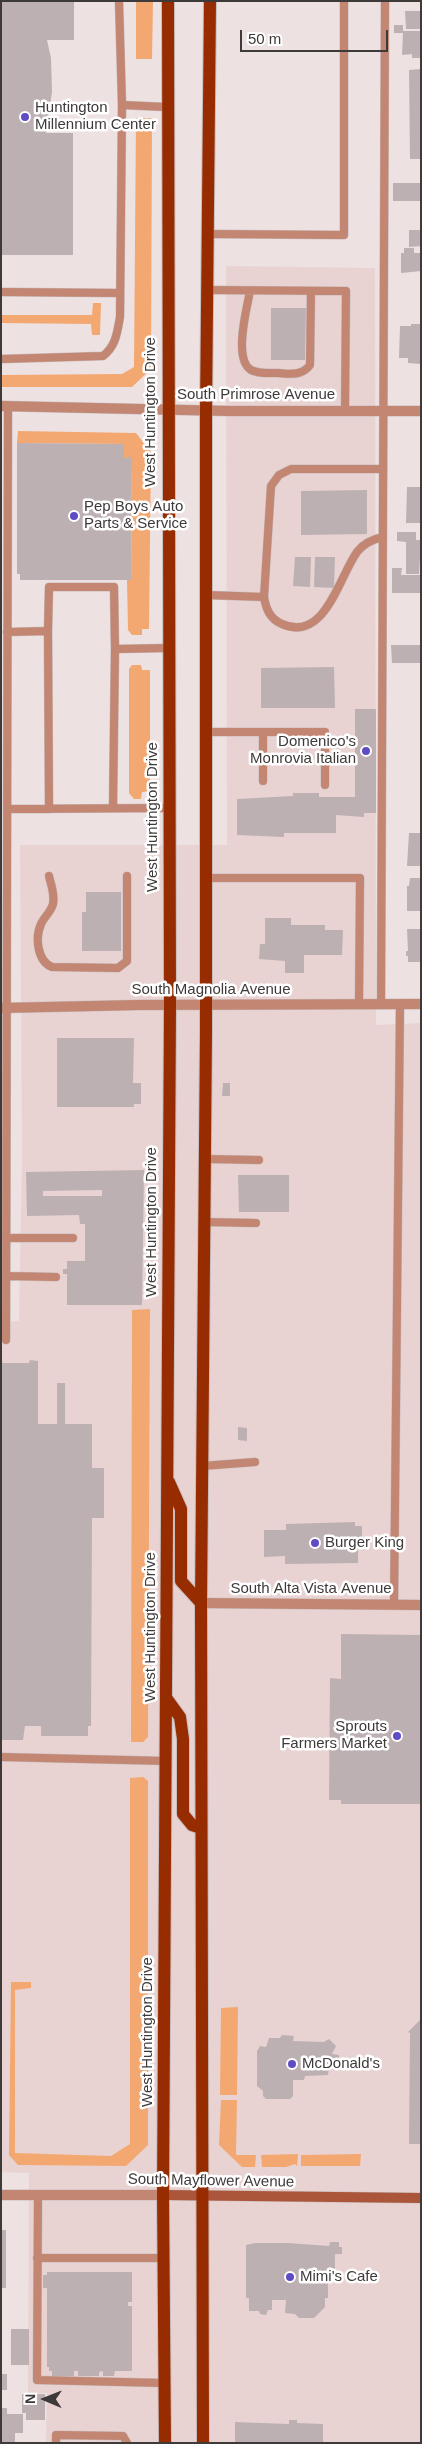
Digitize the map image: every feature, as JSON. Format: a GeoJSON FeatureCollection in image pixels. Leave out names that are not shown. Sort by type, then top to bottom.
{"type":"FeatureCollection","features":[{"type":"Feature","properties":{"kind":"main road","name":"West Huntington Drive"},"geometry":{"type":"LineString","coordinates":[[165,2443],[163,2195],[170,1004],[166,107],[168,1]]}},
{"type":"Feature","properties":{"kind":"main road"},"geometry":{"type":"LineString","coordinates":[[203,2443],[201,1603],[206,1005],[206,411],[210,1]]}},
{"type":"Feature","properties":{"kind":"main road"},"geometry":{"type":"LineString","coordinates":[[167,1478],[181,1509],[181,1581],[201,1603]]}},
{"type":"Feature","properties":{"kind":"main road"},"geometry":{"type":"LineString","coordinates":[[167,1699],[180,1717],[183,1740],[183,1814],[192,1825],[201,1828]]}},
{"type":"Feature","properties":{"kind":"street","name":"South Primrose Avenue"},"geometry":{"type":"LineString","coordinates":[[5,406],[206,411],[421,411]]}},
{"type":"Feature","properties":{"kind":"street","name":"South Magnolia Avenue"},"geometry":{"type":"LineString","coordinates":[[4,1008],[170,1004],[421,1004]]}},
{"type":"Feature","properties":{"kind":"street","name":"South Alta Vista Avenue"},"geometry":{"type":"LineString","coordinates":[[201,1603],[421,1604]]}},
{"type":"Feature","properties":{"kind":"street","name":"South Mayflower Avenue"},"geometry":{"type":"LineString","coordinates":[[1,2195],[421,2198]]}},
{"type":"Feature","properties":{"kind":"lane"},"geometry":{"type":"LineString","coordinates":[[1,360],[103,356],[111,350],[115,342],[120,317],[122,104],[119,1]]}},
{"type":"Feature","properties":{"kind":"lane"},"geometry":{"type":"LineString","coordinates":[[208,234],[344,235],[344,1]]}},
{"type":"Feature","properties":{"kind":"lane"},"geometry":{"type":"LineString","coordinates":[[382,1004],[385,1]]}},
{"type":"Feature","properties":{"kind":"lane"},"geometry":{"type":"LineString","coordinates":[[122,104],[166,107]]}},
{"type":"Feature","properties":{"kind":"lane"},"geometry":{"type":"LineString","coordinates":[[207,290],[346,291],[345,410]]}},
{"type":"Feature","properties":{"kind":"lane"},"geometry":{"type":"LineString","coordinates":[[250,291],[242,342],[245,364],[250,370],[257,372],[294,374],[307,370],[312,356],[311,291]]}},
{"type":"Feature","properties":{"kind":"lane"},"geometry":{"type":"LineString","coordinates":[[1,292],[120,293]]}},
{"type":"Feature","properties":{"kind":"lane"},"geometry":{"type":"LineString","coordinates":[[5,406],[7,632],[4,1008],[6,1340]]}},
{"type":"Feature","properties":{"kind":"lane"},"geometry":{"type":"LineString","coordinates":[[383,469],[291,469],[279,475],[271,486],[264,597],[265,607],[271,617],[289,627],[298,627],[318,620],[326,610],[358,551],[373,539],[383,537]]}},
{"type":"Feature","properties":{"kind":"lane"},"geometry":{"type":"LineString","coordinates":[[49,809],[49,587],[114,587],[113,808]]}},
{"type":"Feature","properties":{"kind":"lane"},"geometry":{"type":"LineString","coordinates":[[206,595],[264,597]]}},
{"type":"Feature","properties":{"kind":"lane"},"geometry":{"type":"LineString","coordinates":[[7,632],[48,632]]}},
{"type":"Feature","properties":{"kind":"lane"},"geometry":{"type":"LineString","coordinates":[[114,649],[168,648]]}},
{"type":"Feature","properties":{"kind":"lane"},"geometry":{"type":"LineString","coordinates":[[206,732],[325,732],[325,786]]}},
{"type":"Feature","properties":{"kind":"lane"},"geometry":{"type":"LineString","coordinates":[[263,732],[264,781]]}},
{"type":"Feature","properties":{"kind":"lane"},"geometry":{"type":"LineString","coordinates":[[7,809],[169,808]]}},
{"type":"Feature","properties":{"kind":"lane"},"geometry":{"type":"LineString","coordinates":[[49,876],[54,895],[53,906],[41,924],[38,937],[39,950],[43,960],[52,967],[118,968],[127,960],[127,876]]}},
{"type":"Feature","properties":{"kind":"lane"},"geometry":{"type":"LineString","coordinates":[[206,878],[360,878],[359,1004]]}},
{"type":"Feature","properties":{"kind":"lane"},"geometry":{"type":"LineString","coordinates":[[394,1605],[400,1004]]}},
{"type":"Feature","properties":{"kind":"lane"},"geometry":{"type":"LineString","coordinates":[[205,1159],[258,1160]]}},
{"type":"Feature","properties":{"kind":"lane"},"geometry":{"type":"LineString","coordinates":[[204,1222],[256,1223]]}},
{"type":"Feature","properties":{"kind":"lane"},"geometry":{"type":"LineString","coordinates":[[6,1238],[73,1238]]}},
{"type":"Feature","properties":{"kind":"lane"},"geometry":{"type":"LineString","coordinates":[[6,1276],[56,1277]]}},
{"type":"Feature","properties":{"kind":"lane"},"geometry":{"type":"LineString","coordinates":[[202,1466],[255,1462]]}},
{"type":"Feature","properties":{"kind":"lane"},"geometry":{"type":"LineString","coordinates":[[1,1757],[167,1761]]}},
{"type":"Feature","properties":{"kind":"lane"},"geometry":{"type":"LineString","coordinates":[[38,2195],[37,2380],[164,2383]]}},
{"type":"Feature","properties":{"kind":"lane"},"geometry":{"type":"LineString","coordinates":[[37,2258],[163,2258]]}},
{"type":"Feature","properties":{"kind":"lane"},"geometry":{"type":"LineString","coordinates":[[56,2443],[56,2435],[123,2436],[127,2443]]}},
{"type":"Feature","properties":{"kind":"shaded area"},"geometry":{"type":"Polygon","coordinates":[[[136,1],[153,1],[152,59],[136,59],[136,1]]]}},
{"type":"Feature","properties":{"kind":"shaded area"},"geometry":{"type":"Polygon","coordinates":[[[136,118],[152,118],[151,369],[132,387],[1,387],[1,375],[122,374],[134,367],[136,118]]]}},
{"type":"Feature","properties":{"kind":"shaded area"},"geometry":{"type":"Polygon","coordinates":[[[226,266],[375,268],[376,1025],[421,1023],[421,2443],[46,2443],[47,2393],[28,2393],[29,2173],[1,2172],[1,1322],[19,1321],[22,1156],[20,845],[227,845],[226,266]]]}},
{"type":"Feature","properties":{"kind":"shaded area"},"geometry":{"type":"Polygon","coordinates":[[[93,303],[101,303],[100,335],[92,335],[91,324],[1,323],[1,315],[92,315],[93,303]]]}},
{"type":"Feature","properties":{"kind":"shaded area"},"geometry":{"type":"Polygon","coordinates":[[[18,431],[136,433],[151,452],[149,629],[142,629],[142,635],[132,635],[128,630],[127,580],[131,580],[132,458],[124,458],[124,444],[17,443],[18,431]]]}},
{"type":"Feature","properties":{"kind":"shaded area"},"geometry":{"type":"Polygon","coordinates":[[[132,665],[141,665],[142,670],[150,670],[150,791],[142,792],[141,799],[134,799],[129,793],[129,669],[132,665]]]}},
{"type":"Feature","properties":{"kind":"shaded area"},"geometry":{"type":"Polygon","coordinates":[[[150,1309],[148,1737],[143,1742],[131,1742],[132,1310],[150,1309]]]}},
{"type":"Feature","properties":{"kind":"shaded area"},"geometry":{"type":"Polygon","coordinates":[[[143,1777],[148,1781],[148,2145],[126,2166],[18,2165],[9,2155],[11,1982],[31,1982],[31,1988],[15,1990],[15,2153],[111,2156],[130,2144],[130,1778],[143,1777]]]}},
{"type":"Feature","properties":{"kind":"shaded area"},"geometry":{"type":"Polygon","coordinates":[[[238,2007],[237,2095],[220,2095],[221,2008],[238,2007]]]}},
{"type":"Feature","properties":{"kind":"shaded area"},"geometry":{"type":"Polygon","coordinates":[[[221,2100],[237,2100],[236,2155],[256,2155],[255,2167],[242,2167],[219,2145],[221,2100]]]}},
{"type":"Feature","properties":{"kind":"shaded area"},"geometry":{"type":"Polygon","coordinates":[[[298,2154],[297,2166],[295,2164],[286,2167],[262,2167],[261,2155],[298,2154]]]}},
{"type":"Feature","properties":{"kind":"shaded area"},"geometry":{"type":"Polygon","coordinates":[[[361,2154],[360,2166],[301,2166],[301,2155],[361,2154]]]}},
{"type":"Feature","properties":{"kind":"building","name":"Huntington Millennium Center"},"geometry":{"type":"Polygon","coordinates":[[[1,1],[74,1],[74,40],[47,40],[51,58],[52,92],[46,133],[73,133],[73,255],[1,255],[1,1]]]}},
{"type":"Feature","properties":{"kind":"building"},"geometry":{"type":"Polygon","coordinates":[[[405,11],[421,11],[420,29],[406,29],[405,11]]]}},
{"type":"Feature","properties":{"kind":"building"},"geometry":{"type":"Polygon","coordinates":[[[394,25],[403,25],[403,31],[421,31],[421,58],[412,58],[412,54],[402,55],[403,33],[394,33],[394,25]]]}},
{"type":"Feature","properties":{"kind":"building"},"geometry":{"type":"Polygon","coordinates":[[[421,69],[421,159],[410,159],[409,70],[421,69]]]}},
{"type":"Feature","properties":{"kind":"building"},"geometry":{"type":"Polygon","coordinates":[[[393,183],[421,183],[421,201],[393,201],[393,183]]]}},
{"type":"Feature","properties":{"kind":"building"},"geometry":{"type":"Polygon","coordinates":[[[409,230],[421,230],[421,246],[409,247],[409,230]]]}},
{"type":"Feature","properties":{"kind":"building"},"geometry":{"type":"Polygon","coordinates":[[[404,248],[414,248],[414,253],[421,253],[421,271],[401,273],[401,253],[404,253],[404,248]]]}},
{"type":"Feature","properties":{"kind":"building"},"geometry":{"type":"Polygon","coordinates":[[[271,308],[306,308],[305,360],[271,360],[271,308]]]}},
{"type":"Feature","properties":{"kind":"building"},"geometry":{"type":"Polygon","coordinates":[[[411,324],[421,324],[421,364],[408,363],[408,358],[399,358],[400,326],[411,326],[411,324]]]}},
{"type":"Feature","properties":{"kind":"building","name":"Pep Boys Auto Parts & Service"},"geometry":{"type":"Polygon","coordinates":[[[17,443],[124,444],[124,458],[132,457],[131,580],[20,580],[20,574],[17,574],[17,443]]]}},
{"type":"Feature","properties":{"kind":"building"},"geometry":{"type":"Polygon","coordinates":[[[407,487],[421,487],[421,523],[406,523],[407,487]]]}},
{"type":"Feature","properties":{"kind":"building"},"geometry":{"type":"Polygon","coordinates":[[[367,490],[367,534],[301,535],[301,491],[367,490]]]}},
{"type":"Feature","properties":{"kind":"building"},"geometry":{"type":"Polygon","coordinates":[[[397,532],[416,532],[416,540],[421,540],[419,574],[406,574],[406,542],[397,541],[397,532]]]}},
{"type":"Feature","properties":{"kind":"building"},"geometry":{"type":"Polygon","coordinates":[[[295,557],[311,557],[310,587],[293,586],[295,557]]]}},
{"type":"Feature","properties":{"kind":"building"},"geometry":{"type":"Polygon","coordinates":[[[315,557],[335,557],[334,588],[314,587],[315,557]]]}},
{"type":"Feature","properties":{"kind":"building"},"geometry":{"type":"Polygon","coordinates":[[[392,568],[402,568],[401,575],[421,575],[421,593],[392,593],[392,568]]]}},
{"type":"Feature","properties":{"kind":"building"},"geometry":{"type":"Polygon","coordinates":[[[391,645],[421,645],[421,663],[392,663],[391,645]]]}},
{"type":"Feature","properties":{"kind":"building"},"geometry":{"type":"Polygon","coordinates":[[[334,667],[335,708],[261,708],[261,668],[334,667]]]}},
{"type":"Feature","properties":{"kind":"building","name":"Domenico's Monrovia Italian"},"geometry":{"type":"Polygon","coordinates":[[[355,709],[376,709],[376,813],[364,813],[364,817],[336,815],[336,833],[284,833],[284,837],[237,835],[237,799],[293,796],[293,793],[319,793],[319,797],[355,797],[355,709]]]}},
{"type":"Feature","properties":{"kind":"building"},"geometry":{"type":"Polygon","coordinates":[[[409,833],[421,833],[421,866],[407,866],[409,833]]]}},
{"type":"Feature","properties":{"kind":"building"},"geometry":{"type":"Polygon","coordinates":[[[410,878],[421,878],[421,911],[407,911],[407,886],[409,886],[410,878]]]}},
{"type":"Feature","properties":{"kind":"building"},"geometry":{"type":"Polygon","coordinates":[[[86,892],[121,892],[121,951],[82,951],[82,912],[86,912],[86,892]]]}},
{"type":"Feature","properties":{"kind":"building"},"geometry":{"type":"Polygon","coordinates":[[[265,918],[291,918],[291,925],[325,925],[325,930],[343,930],[342,955],[304,955],[304,973],[285,973],[285,961],[259,959],[260,944],[265,944],[265,918]]]}},
{"type":"Feature","properties":{"kind":"building"},"geometry":{"type":"Polygon","coordinates":[[[407,929],[421,929],[421,962],[408,962],[408,956],[406,956],[406,951],[408,951],[407,929]]]}},
{"type":"Feature","properties":{"kind":"building"},"geometry":{"type":"Polygon","coordinates":[[[57,1038],[134,1038],[133,1083],[141,1083],[141,1104],[134,1104],[134,1107],[57,1107],[57,1038]]]}},
{"type":"Feature","properties":{"kind":"building"},"geometry":{"type":"Polygon","coordinates":[[[223,1083],[230,1083],[230,1096],[222,1096],[223,1083]]]}},
{"type":"Feature","properties":{"kind":"building"},"geometry":{"type":"Polygon","coordinates":[[[144,1170],[142,1305],[67,1305],[67,1274],[63,1274],[63,1269],[67,1269],[67,1261],[85,1261],[85,1224],[80,1224],[79,1215],[27,1216],[26,1172],[144,1170]],[[102,1190],[43,1191],[43,1196],[102,1196],[102,1190]]]}},
{"type":"Feature","properties":{"kind":"building"},"geometry":{"type":"Polygon","coordinates":[[[238,1175],[289,1175],[289,1212],[239,1212],[238,1175]]]}},
{"type":"Feature","properties":{"kind":"building"},"geometry":{"type":"Polygon","coordinates":[[[30,1360],[38,1361],[38,1424],[57,1424],[57,1383],[65,1383],[65,1424],[92,1424],[92,1468],[104,1468],[104,1518],[92,1518],[91,1726],[88,1726],[88,1736],[41,1736],[41,1726],[25,1726],[23,1740],[1,1740],[1,1363],[29,1363],[30,1360]]]}},
{"type":"Feature","properties":{"kind":"building"},"geometry":{"type":"Polygon","coordinates":[[[238,1427],[247,1428],[247,1441],[238,1440],[238,1427]]]}},
{"type":"Feature","properties":{"kind":"building"},"geometry":{"type":"Polygon","coordinates":[[[355,1522],[355,1526],[362,1526],[362,1544],[358,1544],[358,1563],[285,1564],[285,1556],[264,1557],[264,1530],[286,1530],[286,1524],[355,1522]]]}},
{"type":"Feature","properties":{"kind":"building"},"geometry":{"type":"Polygon","coordinates":[[[341,1634],[421,1635],[421,1804],[341,1804],[341,1800],[329,1800],[330,1678],[341,1679],[341,1634]]]}},
{"type":"Feature","properties":{"kind":"building"},"geometry":{"type":"Polygon","coordinates":[[[421,2019],[421,2144],[409,2144],[410,2033],[408,2032],[421,2019]]]}},
{"type":"Feature","properties":{"kind":"building"},"geometry":{"type":"Polygon","coordinates":[[[282,2035],[294,2036],[293,2041],[324,2042],[329,2039],[336,2046],[332,2054],[339,2055],[339,2067],[329,2068],[328,2075],[305,2076],[304,2080],[293,2080],[293,2096],[290,2099],[266,2099],[263,2096],[263,2091],[257,2086],[257,2051],[260,2046],[266,2047],[269,2038],[280,2038],[282,2035]]]}},
{"type":"Feature","properties":{"kind":"building"},"geometry":{"type":"Polygon","coordinates":[[[1,2230],[6,2230],[6,2288],[1,2288],[1,2230]]]}},
{"type":"Feature","properties":{"kind":"building"},"geometry":{"type":"Polygon","coordinates":[[[330,2242],[339,2242],[339,2247],[342,2247],[342,2254],[335,2254],[335,2274],[328,2274],[328,2298],[325,2298],[325,2307],[314,2318],[299,2318],[295,2314],[285,2313],[286,2300],[272,2300],[272,2310],[268,2310],[266,2315],[260,2314],[259,2311],[249,2311],[249,2298],[246,2298],[246,2245],[255,2243],[288,2243],[329,2246],[330,2242]]]}},
{"type":"Feature","properties":{"kind":"building"},"geometry":{"type":"Polygon","coordinates":[[[47,2272],[132,2272],[132,2302],[128,2302],[128,2306],[132,2306],[132,2371],[115,2371],[114,2376],[103,2376],[103,2371],[99,2372],[99,2376],[78,2376],[78,2371],[74,2371],[74,2376],[52,2376],[52,2371],[49,2371],[49,2367],[47,2367],[47,2288],[43,2288],[43,2275],[47,2275],[47,2272]]]}},
{"type":"Feature","properties":{"kind":"building"},"geometry":{"type":"Polygon","coordinates":[[[11,2329],[29,2329],[29,2365],[11,2365],[11,2329]]]}},
{"type":"Feature","properties":{"kind":"building"},"geometry":{"type":"Polygon","coordinates":[[[1,2374],[7,2374],[7,2390],[1,2390],[1,2374]]]}},
{"type":"Feature","properties":{"kind":"building"},"geometry":{"type":"Polygon","coordinates":[[[22,2394],[45,2394],[45,2420],[26,2420],[26,2413],[22,2413],[22,2394]]]}},
{"type":"Feature","properties":{"kind":"building"},"geometry":{"type":"Polygon","coordinates":[[[1,2408],[7,2408],[7,2414],[23,2414],[23,2433],[15,2433],[15,2443],[1,2443],[1,2408]]]}},
{"type":"Feature","properties":{"kind":"building"},"geometry":{"type":"Polygon","coordinates":[[[289,2420],[297,2420],[297,2423],[323,2424],[323,2443],[235,2443],[235,2422],[289,2424],[289,2420]]]}},
{"type":"Feature","properties":{"kind":"place","name":"Huntington Millennium Center"},"geometry":{"type":"Point","coordinates":[25,117]}},
{"type":"Feature","properties":{"kind":"place","name":"Pep Boys Auto Parts & Service"},"geometry":{"type":"Point","coordinates":[74,516]}},
{"type":"Feature","properties":{"kind":"place","name":"Domenico's Monrovia Italian"},"geometry":{"type":"Point","coordinates":[366,751]}},
{"type":"Feature","properties":{"kind":"place","name":"Burger King"},"geometry":{"type":"Point","coordinates":[315,1543]}},
{"type":"Feature","properties":{"kind":"place","name":"Sprouts Farmers Market"},"geometry":{"type":"Point","coordinates":[397,1736]}},
{"type":"Feature","properties":{"kind":"place","name":"McDonald's"},"geometry":{"type":"Point","coordinates":[292,2064]}},
{"type":"Feature","properties":{"kind":"place","name":"Mimi's Cafe"},"geometry":{"type":"Point","coordinates":[290,2277]}}]}
